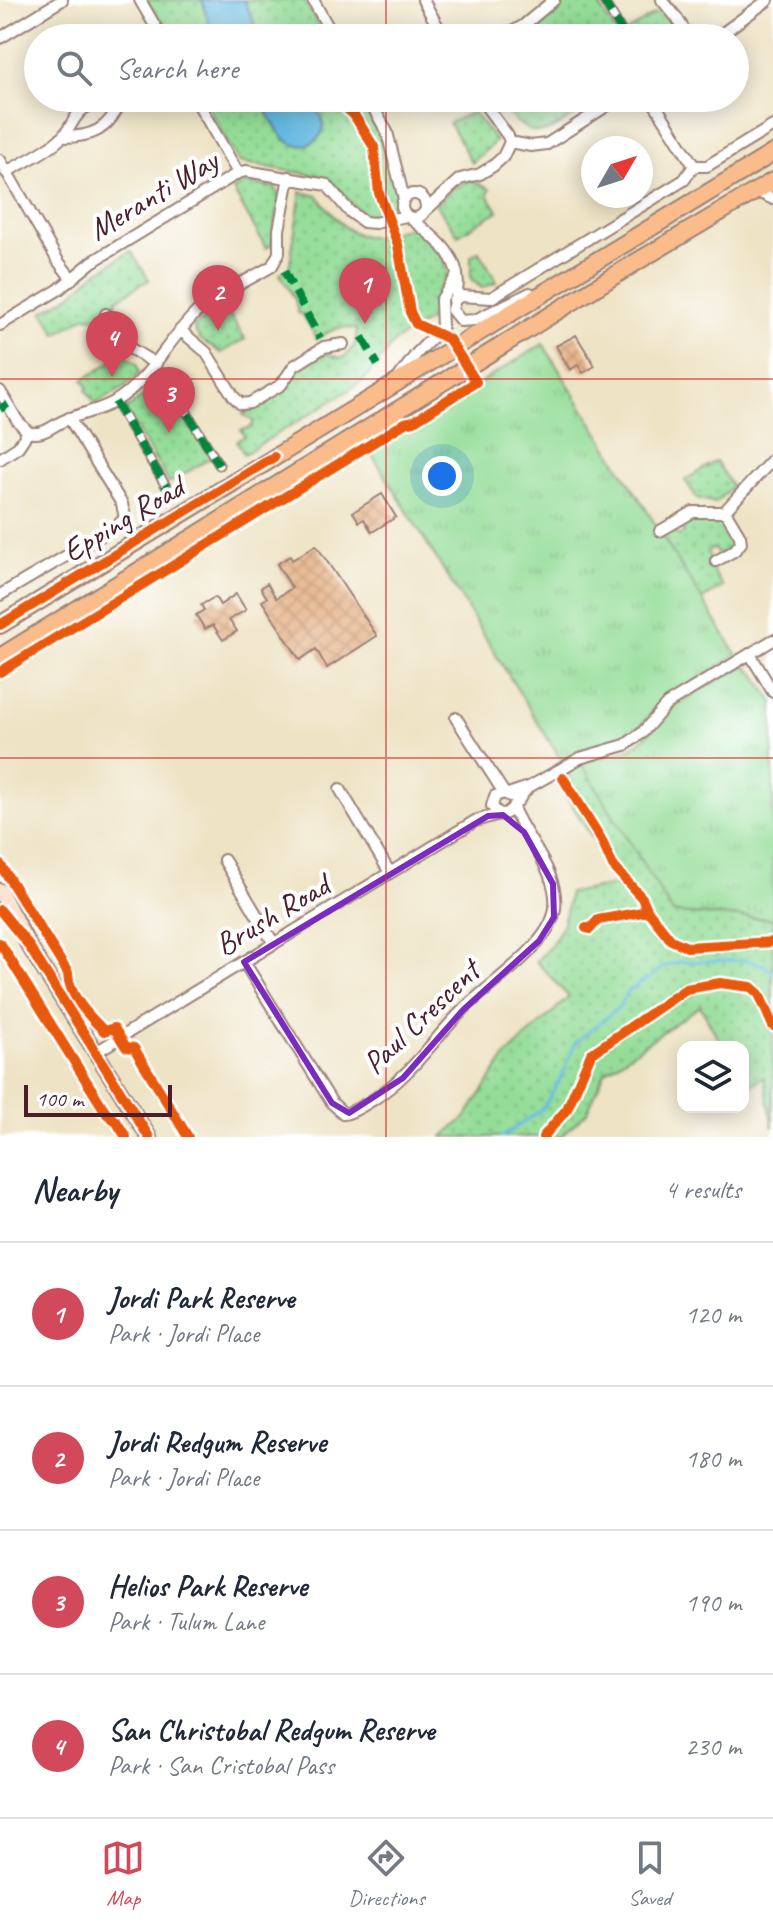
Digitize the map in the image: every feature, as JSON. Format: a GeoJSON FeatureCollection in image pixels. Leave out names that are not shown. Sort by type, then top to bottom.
{"type":"FeatureCollection","features":[{"type":"Feature","properties":{"kind":"main road","name":"Epping Road"},"geometry":{"type":"LineString","coordinates":[[0,625],[773,153]]}},
{"type":"Feature","properties":{"kind":"main road","name":"Epping Road"},"geometry":{"type":"LineString","coordinates":[[0,657],[773,181]]}},
{"type":"Feature","properties":{"kind":"main road"},"geometry":{"type":"LineString","coordinates":[[0,891],[27,943],[149,1137]]}},
{"type":"Feature","properties":{"kind":"main road"},"geometry":{"type":"LineString","coordinates":[[0,910],[27,943]]}},
{"type":"Feature","properties":{"kind":"street"},"geometry":{"type":"LineString","coordinates":[[0,38],[62,0]]}},
{"type":"Feature","properties":{"kind":"street"},"geometry":{"type":"LineString","coordinates":[[140,0],[154,24]]}},
{"type":"Feature","properties":{"kind":"street"},"geometry":{"type":"LineString","coordinates":[[313,0],[326,24]]}},
{"type":"Feature","properties":{"kind":"street"},"geometry":{"type":"LineString","coordinates":[[423,0],[436,24]]}},
{"type":"Feature","properties":{"kind":"street"},"geometry":{"type":"LineString","coordinates":[[525,24],[554,0]]}},
{"type":"Feature","properties":{"kind":"street"},"geometry":{"type":"LineString","coordinates":[[603,0],[618,24]]}},
{"type":"Feature","properties":{"kind":"street"},"geometry":{"type":"LineString","coordinates":[[662,0],[680,23]]}},
{"type":"Feature","properties":{"kind":"street"},"geometry":{"type":"LineString","coordinates":[[732,24],[768,0]]}},
{"type":"Feature","properties":{"kind":"street"},"geometry":{"type":"LineString","coordinates":[[6,172],[63,137],[80,112]]}},
{"type":"Feature","properties":{"kind":"street"},"geometry":{"type":"LineString","coordinates":[[63,137],[89,136],[100,131],[116,112]]}},
{"type":"Feature","properties":{"kind":"street"},"geometry":{"type":"LineString","coordinates":[[203,112],[238,173]]}},
{"type":"Feature","properties":{"kind":"street"},"geometry":{"type":"LineString","coordinates":[[376,112],[387,132],[408,217],[434,236],[450,253],[457,289],[452,310],[455,317],[461,321],[475,320],[597,261]]}},
{"type":"Feature","properties":{"kind":"street"},"geometry":{"type":"LineString","coordinates":[[408,217],[418,218],[447,188],[460,179],[480,174],[503,157],[510,142],[490,112]]}},
{"type":"Feature","properties":{"kind":"street"},"geometry":{"type":"LineString","coordinates":[[510,142],[531,146],[547,144],[597,112]]}},
{"type":"Feature","properties":{"kind":"street"},"geometry":{"type":"LineString","coordinates":[[660,112],[694,166]]}},
{"type":"Feature","properties":{"kind":"street"},"geometry":{"type":"LineString","coordinates":[[694,166],[707,166],[773,126]]}},
{"type":"Feature","properties":{"kind":"street"},"geometry":{"type":"LineString","coordinates":[[0,160],[58,261],[72,279]]}},
{"type":"Feature","properties":{"kind":"street"},"geometry":{"type":"LineString","coordinates":[[454,300],[461,296],[491,298],[684,180],[694,166]]}},
{"type":"Feature","properties":{"kind":"street","name":"Meranti Way"},"geometry":{"type":"LineString","coordinates":[[0,325],[58,290],[92,262],[238,173],[254,171],[327,185],[349,211],[364,222],[408,217]]}},
{"type":"Feature","properties":{"kind":"street"},"geometry":{"type":"LineString","coordinates":[[397,172],[425,200],[425,212],[434,236]]}},
{"type":"Feature","properties":{"kind":"street"},"geometry":{"type":"LineString","coordinates":[[0,391],[4,406],[28,432],[41,434],[69,418],[115,402],[159,369],[180,330],[205,305],[275,262],[289,177]]}},
{"type":"Feature","properties":{"kind":"street"},"geometry":{"type":"LineString","coordinates":[[384,220],[403,201],[418,194],[428,195],[447,188]]}},
{"type":"Feature","properties":{"kind":"street"},"geometry":{"type":"LineString","coordinates":[[754,190],[773,199]]}},
{"type":"Feature","properties":{"kind":"street"},"geometry":{"type":"LineString","coordinates":[[456,277],[476,297]]}},
{"type":"Feature","properties":{"kind":"street"},"geometry":{"type":"LineString","coordinates":[[393,385],[417,353],[442,328],[441,300],[456,277]]}},
{"type":"Feature","properties":{"kind":"street"},"geometry":{"type":"LineString","coordinates":[[106,314],[128,347],[159,369],[219,465]]}},
{"type":"Feature","properties":{"kind":"street"},"geometry":{"type":"LineString","coordinates":[[180,330],[206,352],[241,404],[250,403],[281,385],[294,366],[324,347],[343,344]]}},
{"type":"Feature","properties":{"kind":"street"},"geometry":{"type":"LineString","coordinates":[[115,402],[172,496]]}},
{"type":"Feature","properties":{"kind":"street"},"geometry":{"type":"LineString","coordinates":[[0,595],[117,526],[125,518],[122,504],[69,418]]}},
{"type":"Feature","properties":{"kind":"street"},"geometry":{"type":"LineString","coordinates":[[0,459],[18,447],[28,432]]}},
{"type":"Feature","properties":{"kind":"street"},"geometry":{"type":"LineString","coordinates":[[660,531],[693,512],[718,514],[725,511],[773,459]]}},
{"type":"Feature","properties":{"kind":"street"},"geometry":{"type":"LineString","coordinates":[[716,561],[734,551],[741,543],[725,511]]}},
{"type":"Feature","properties":{"kind":"street","name":"Brush Road"},"geometry":{"type":"LineString","coordinates":[[96,1052],[475,821],[504,800],[580,758],[625,745],[642,733],[667,704],[773,640]]}},
{"type":"Feature","properties":{"kind":"street"},"geometry":{"type":"LineString","coordinates":[[750,654],[773,692]]}},
{"type":"Feature","properties":{"kind":"street"},"geometry":{"type":"LineString","coordinates":[[456,718],[504,800]]}},
{"type":"Feature","properties":{"kind":"street"},"geometry":{"type":"LineString","coordinates":[[340,789],[390,873]]}},
{"type":"Feature","properties":{"kind":"street","name":"Brush Road"},"geometry":{"type":"LineString","coordinates":[[475,821],[509,813],[504,800]]}},
{"type":"Feature","properties":{"kind":"street","name":"Paul Crescent"},"geometry":{"type":"LineString","coordinates":[[244,962],[332,1103],[338,1110],[349,1113],[403,1078],[463,1010],[539,941],[550,927],[556,907],[553,884],[524,832],[504,800],[494,810],[524,832]]}},
{"type":"Feature","properties":{"kind":"street"},"geometry":{"type":"LineString","coordinates":[[224,860],[274,944]]}},
{"type":"Feature","properties":{"kind":"highlighted area"},"geometry":{"type":"Polygon","coordinates":[[[503,815],[524,832],[553,884],[554,917],[539,941],[463,1010],[403,1078],[349,1113],[332,1103],[244,962],[488,816],[503,815]]]}},
{"type":"Feature","properties":{"kind":"green space"},"geometry":{"type":"Polygon","coordinates":[[[146,0],[304,0],[318,24],[160,24],[146,0]]]}},
{"type":"Feature","properties":{"kind":"green space"},"geometry":{"type":"Polygon","coordinates":[[[568,0],[596,0],[610,24],[543,24],[568,0]]]}},
{"type":"Feature","properties":{"kind":"green space"},"geometry":{"type":"Polygon","coordinates":[[[656,13],[671,24],[639,24],[656,13]]]}},
{"type":"Feature","properties":{"kind":"green space"},"geometry":{"type":"Polygon","coordinates":[[[210,112],[367,112],[380,137],[397,189],[395,202],[373,216],[364,214],[324,177],[239,162],[210,112]]]}},
{"type":"Feature","properties":{"kind":"green space"},"geometry":{"type":"Polygon","coordinates":[[[473,112],[496,141],[472,163],[449,123],[473,112]]]}},
{"type":"Feature","properties":{"kind":"green space"},"geometry":{"type":"Polygon","coordinates":[[[507,112],[578,112],[556,127],[535,132],[507,112]]]}},
{"type":"Feature","properties":{"kind":"green space"},"geometry":{"type":"Polygon","coordinates":[[[471,180],[490,189],[488,195],[498,211],[458,235],[436,204],[456,186],[471,180]]]}},
{"type":"Feature","properties":{"kind":"green space"},"geometry":{"type":"Polygon","coordinates":[[[244,183],[274,187],[280,195],[272,245],[266,248],[233,190],[244,183]]]}},
{"type":"Feature","properties":{"kind":"green space"},"geometry":{"type":"Polygon","coordinates":[[[301,192],[318,196],[344,226],[360,235],[381,236],[413,227],[442,256],[447,274],[434,300],[434,317],[395,341],[366,378],[244,454],[237,441],[245,436],[241,430],[250,428],[254,422],[243,414],[282,390],[299,368],[327,353],[345,357],[355,345],[357,330],[351,328],[336,329],[317,339],[302,314],[298,313],[295,299],[280,274],[289,269],[301,192]]]}},
{"type":"Feature","properties":{"kind":"green space"},"geometry":{"type":"Polygon","coordinates":[[[131,251],[149,280],[117,299],[115,307],[97,318],[86,316],[57,334],[43,312],[131,251]]]}},
{"type":"Feature","properties":{"kind":"green space"},"geometry":{"type":"Polygon","coordinates":[[[479,251],[497,282],[482,288],[471,279],[471,256],[479,251]]]}},
{"type":"Feature","properties":{"kind":"green space"},"geometry":{"type":"Polygon","coordinates":[[[225,307],[245,339],[221,353],[201,339],[194,326],[225,307]]]}},
{"type":"Feature","properties":{"kind":"green space"},"geometry":{"type":"Polygon","coordinates":[[[543,344],[737,655],[663,700],[624,740],[577,752],[561,760],[370,451],[543,344]]]}},
{"type":"Feature","properties":{"kind":"green space"},"geometry":{"type":"Polygon","coordinates":[[[119,352],[137,364],[139,374],[122,389],[95,404],[83,380],[112,361],[119,352]]]}},
{"type":"Feature","properties":{"kind":"green space"},"geometry":{"type":"Polygon","coordinates":[[[164,376],[214,456],[169,483],[125,410],[164,376]]]}},
{"type":"Feature","properties":{"kind":"green space"},"geometry":{"type":"Polygon","coordinates":[[[716,461],[732,487],[715,503],[697,498],[685,480],[716,461]]]}},
{"type":"Feature","properties":{"kind":"green space"},"geometry":{"type":"Polygon","coordinates":[[[702,516],[726,520],[736,537],[736,544],[718,555],[714,548],[707,552],[711,559],[707,562],[723,587],[702,599],[662,536],[672,530],[679,536],[684,533],[681,525],[702,516]]]}},
{"type":"Feature","properties":{"kind":"green space"},"geometry":{"type":"Polygon","coordinates":[[[746,666],[755,674],[773,702],[773,919],[673,913],[581,763],[630,749],[671,708],[739,667],[746,666]]]}},
{"type":"Feature","properties":{"kind":"green space"},"geometry":{"type":"Polygon","coordinates":[[[581,763],[673,913],[773,919],[773,1128],[764,1077],[749,1086],[749,1041],[720,1041],[700,1006],[605,1072],[587,1112],[560,1137],[443,1137],[465,1118],[507,1055],[569,997],[536,961],[560,931],[569,893],[621,884],[558,783],[570,775],[567,769],[581,763]]]}},
{"type":"Feature","properties":{"kind":"water"},"geometry":{"type":"Polygon","coordinates":[[[202,0],[244,0],[255,24],[209,24],[202,0]]]}},
{"type":"Feature","properties":{"kind":"water"},"geometry":{"type":"Polygon","coordinates":[[[267,112],[319,112],[323,126],[318,138],[300,146],[287,141],[267,112]]]}},
{"type":"Feature","properties":{"kind":"building"},"geometry":{"type":"Polygon","coordinates":[[[576,335],[595,366],[583,373],[578,365],[570,370],[556,346],[576,335]]]}},
{"type":"Feature","properties":{"kind":"building"},"geometry":{"type":"Polygon","coordinates":[[[382,494],[396,517],[372,532],[364,519],[359,522],[353,512],[382,494]]]}},
{"type":"Feature","properties":{"kind":"building"},"geometry":{"type":"Polygon","coordinates":[[[316,545],[377,636],[327,668],[316,649],[300,660],[262,601],[267,598],[261,588],[267,583],[276,598],[292,588],[277,564],[290,556],[292,560],[316,545]]]}},
{"type":"Feature","properties":{"kind":"building"},"geometry":{"type":"Polygon","coordinates":[[[236,594],[246,610],[229,620],[237,631],[223,640],[213,625],[205,629],[196,615],[204,610],[201,605],[215,597],[220,605],[236,594]]]}},
{"type":"Feature","properties":{"kind":"waterway"},"geometry":{"type":"LineString","coordinates":[[502,1137],[541,1110],[564,1072],[575,1043],[620,1006],[627,992],[666,966],[679,962],[744,960],[762,964],[773,972]]}},
{"type":"Feature","properties":{"kind":"marked path"},"geometry":{"type":"LineString","coordinates":[[603,0],[618,24]]}},
{"type":"Feature","properties":{"kind":"marked path"},"geometry":{"type":"LineString","coordinates":[[284,271],[320,338]]}},
{"type":"Feature","properties":{"kind":"marked path"},"geometry":{"type":"LineString","coordinates":[[362,337],[378,365]]}},
{"type":"Feature","properties":{"kind":"marked path"},"geometry":{"type":"LineString","coordinates":[[163,373],[219,465]]}},
{"type":"Feature","properties":{"kind":"marked path"},"geometry":{"type":"LineString","coordinates":[[115,402],[172,496]]}},
{"type":"Feature","properties":{"kind":"marked path"},"geometry":{"type":"LineString","coordinates":[[0,409],[8,404]]}},
{"type":"Feature","properties":{"kind":"cycle path"},"geometry":{"type":"LineString","coordinates":[[0,672],[476,382],[449,339],[416,324],[410,312],[398,245],[379,193],[374,147],[351,112]]}},
{"type":"Feature","properties":{"kind":"cycle path"},"geometry":{"type":"LineString","coordinates":[[0,625],[274,457]]}},
{"type":"Feature","properties":{"kind":"cycle path"},"geometry":{"type":"LineString","coordinates":[[563,778],[601,839],[613,866],[642,898],[648,911]]}},
{"type":"Feature","properties":{"kind":"cycle path"},"geometry":{"type":"LineString","coordinates":[[0,864],[68,973],[80,1005],[104,1031],[114,1028],[126,1047],[134,1048],[188,1137]]}},
{"type":"Feature","properties":{"kind":"cycle path"},"geometry":{"type":"LineString","coordinates":[[0,910],[27,943],[149,1137]]}},
{"type":"Feature","properties":{"kind":"cycle path"},"geometry":{"type":"LineString","coordinates":[[586,928],[590,929],[598,920],[648,911],[671,940],[687,947],[773,942]]}},
{"type":"Feature","properties":{"kind":"cycle path"},"geometry":{"type":"LineString","coordinates":[[0,943],[107,1114],[116,1121],[126,1137]]}},
{"type":"Feature","properties":{"kind":"cycle path"},"geometry":{"type":"LineString","coordinates":[[543,1137],[567,1109],[591,1054],[686,989],[720,983],[751,987],[759,994],[773,1026]]}},
{"type":"Feature","properties":{"kind":"place","name":"Jordi Park Reserve"},"geometry":{"type":"Point","coordinates":[365,324]}},
{"type":"Feature","properties":{"kind":"place","name":"Jordi Redgum Reserve"},"geometry":{"type":"Point","coordinates":[218,331]}},
{"type":"Feature","properties":{"kind":"place","name":"San Christobal Redgum Reserve"},"geometry":{"type":"Point","coordinates":[112,377]}},
{"type":"Feature","properties":{"kind":"place","name":"Helios Park Reserve"},"geometry":{"type":"Point","coordinates":[169,433]}}]}
